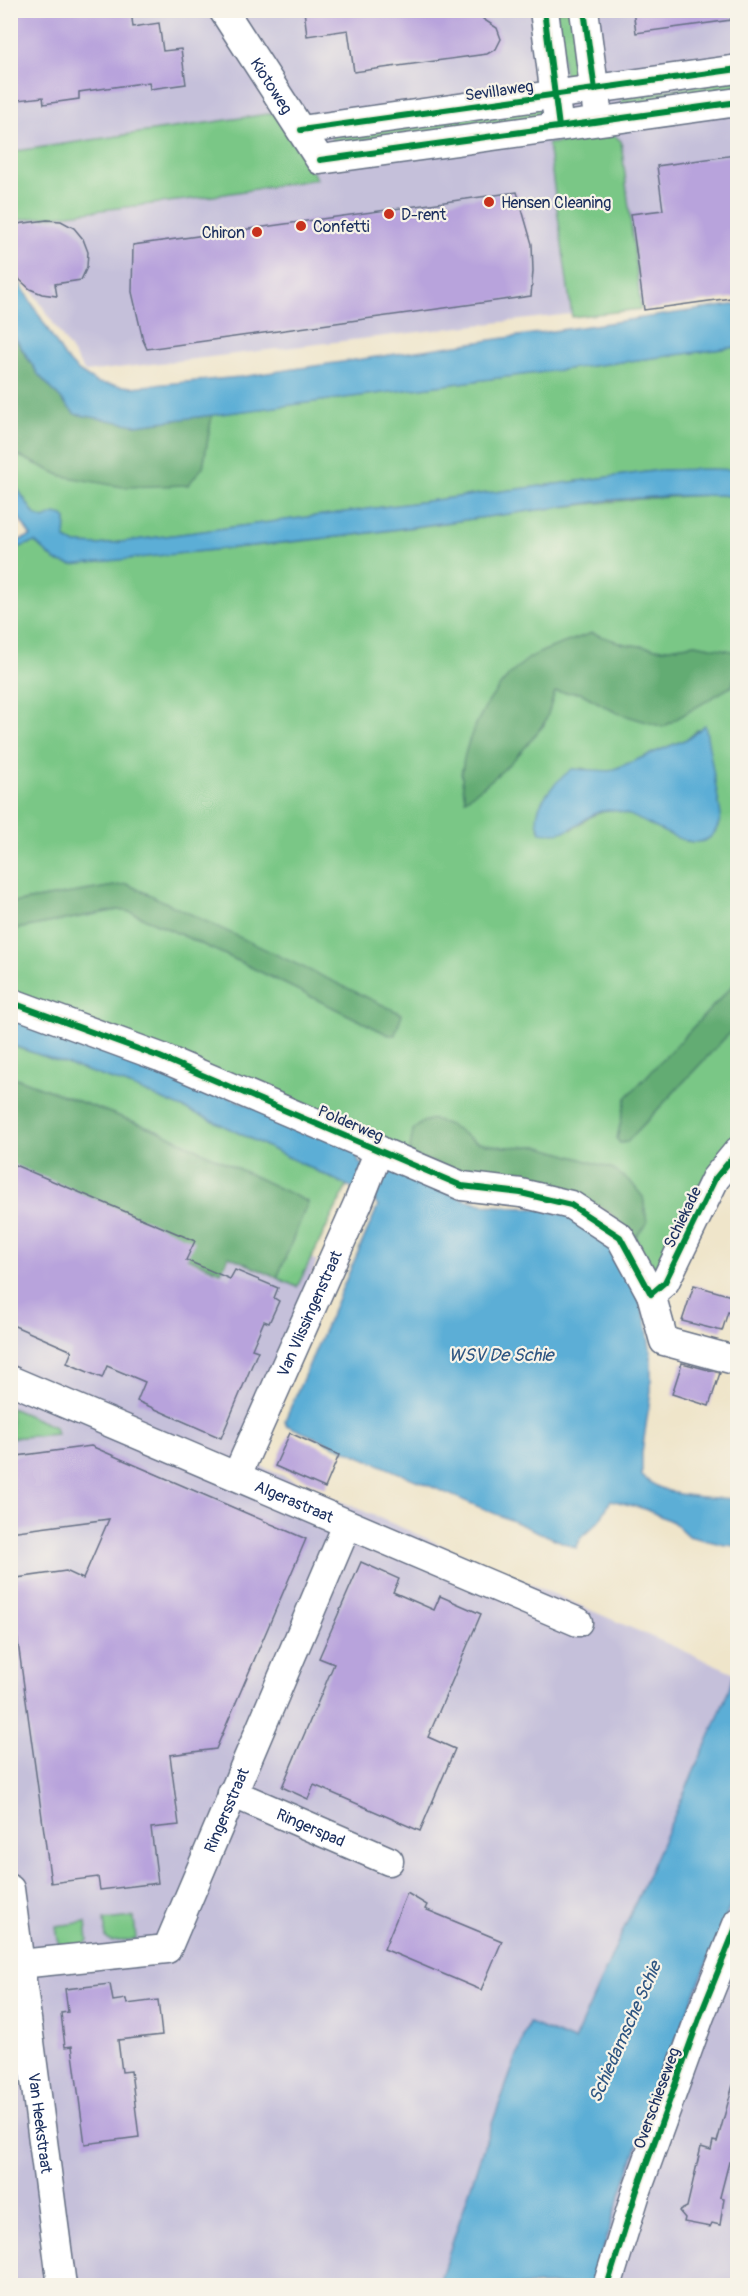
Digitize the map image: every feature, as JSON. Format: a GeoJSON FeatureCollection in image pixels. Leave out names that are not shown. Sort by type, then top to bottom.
{"type":"FeatureCollection","features":[{"type":"Feature","properties":{"kind":"street","name":"Kiotoweg"},"geometry":{"type":"LineString","coordinates":[[223,10],[320,160],[559,128]]}},
{"type":"Feature","properties":{"kind":"street"},"geometry":{"type":"LineString","coordinates":[[544,10],[559,128],[738,102]]}},
{"type":"Feature","properties":{"kind":"street"},"geometry":{"type":"LineString","coordinates":[[584,10],[598,121]]}},
{"type":"Feature","properties":{"kind":"street","name":"Sevillaweg"},"geometry":{"type":"LineString","coordinates":[[300,130],[738,69]]}},
{"type":"Feature","properties":{"kind":"street","name":"Polderweg"},"geometry":{"type":"LineString","coordinates":[[10,1002],[160,1057],[377,1156],[462,1186],[520,1192],[571,1205],[620,1238],[651,1294],[664,1341],[738,1361]]}},
{"type":"Feature","properties":{"kind":"street","name":"Schiekade"},"geometry":{"type":"LineString","coordinates":[[651,1294],[664,1282],[715,1179],[738,1151]]}},
{"type":"Feature","properties":{"kind":"street","name":"Van Vlissingenstraat"},"geometry":{"type":"LineString","coordinates":[[237,1475],[377,1156]]}},
{"type":"Feature","properties":{"kind":"street","name":"Algerastraat"},"geometry":{"type":"LineString","coordinates":[[10,1380],[578,1622]]}},
{"type":"Feature","properties":{"kind":"street","name":"Ringersstraat"},"geometry":{"type":"LineString","coordinates":[[15,1964],[167,1949],[346,1525]]}},
{"type":"Feature","properties":{"kind":"street","name":"Ringerspad"},"geometry":{"type":"LineString","coordinates":[[232,1793],[389,1861]]}},
{"type":"Feature","properties":{"kind":"street","name":"Van Heekstraat"},"geometry":{"type":"LineString","coordinates":[[10,1889],[15,1964],[62,2286]]}},
{"type":"Feature","properties":{"kind":"street","name":"Overschieseweg"},"geometry":{"type":"LineString","coordinates":[[607,2286],[636,2193],[700,2016],[736,1931]]}},
{"type":"Feature","properties":{"kind":"shaded area"},"geometry":{"type":"Polygon","coordinates":[[[10,11],[737,11],[737,294],[85,372],[11,258],[10,11]]]}},
{"type":"Feature","properties":{"kind":"shaded area"},"geometry":{"type":"Polygon","coordinates":[[[10,1140],[317,1261],[242,1458],[737,1674],[737,2285],[11,2285],[10,1140]]]}},
{"type":"Feature","properties":{"kind":"green space"},"geometry":{"type":"Polygon","coordinates":[[[556,11],[574,11],[581,78],[568,80],[565,76],[556,11]]]}},
{"type":"Feature","properties":{"kind":"green space"},"geometry":{"type":"Polygon","coordinates":[[[737,78],[737,95],[621,105],[622,98],[737,78]]]}},
{"type":"Feature","properties":{"kind":"green space"},"geometry":{"type":"Polygon","coordinates":[[[544,105],[550,117],[331,144],[332,136],[544,105]]]}},
{"type":"Feature","properties":{"kind":"green space"},"geometry":{"type":"Polygon","coordinates":[[[274,113],[317,179],[201,198],[11,221],[10,152],[274,113]]]}},
{"type":"Feature","properties":{"kind":"green space"},"geometry":{"type":"Polygon","coordinates":[[[614,135],[621,141],[641,309],[572,317],[548,144],[614,135]]]}},
{"type":"Feature","properties":{"kind":"green space"},"geometry":{"type":"Polygon","coordinates":[[[10,331],[38,374],[75,414],[136,425],[212,415],[203,467],[188,485],[123,487],[62,476],[11,452],[10,331]]]}},
{"type":"Feature","properties":{"kind":"green space"},"geometry":{"type":"Polygon","coordinates":[[[737,347],[737,470],[661,470],[98,545],[76,544],[65,539],[66,519],[55,514],[44,520],[35,515],[11,479],[10,452],[62,476],[203,467],[212,415],[737,347]]]}},
{"type":"Feature","properties":{"kind":"green space"},"geometry":{"type":"Polygon","coordinates":[[[721,495],[737,497],[737,652],[695,644],[663,649],[624,644],[592,633],[469,741],[461,774],[483,787],[544,725],[555,691],[581,693],[617,713],[732,687],[737,671],[737,981],[626,1098],[617,1139],[620,1143],[627,1142],[737,1025],[737,1136],[715,1171],[662,1281],[635,1238],[647,1223],[643,1197],[538,1146],[504,1147],[476,1142],[449,1125],[409,1154],[11,996],[11,930],[118,910],[131,912],[228,956],[389,1035],[127,884],[11,903],[10,550],[35,542],[56,561],[71,565],[346,536],[580,505],[721,495]],[[697,730],[689,738],[610,771],[596,772],[582,768],[572,830],[599,812],[609,810],[628,813],[691,843],[697,730]]]}},
{"type":"Feature","properties":{"kind":"green space"},"geometry":{"type":"Polygon","coordinates":[[[592,633],[624,644],[663,649],[695,644],[737,652],[737,671],[732,686],[663,727],[617,713],[581,693],[555,692],[544,722],[526,747],[497,775],[465,799],[462,775],[469,740],[494,694],[504,681],[528,659],[549,648],[592,633]]]}},
{"type":"Feature","properties":{"kind":"green space"},"geometry":{"type":"Polygon","coordinates":[[[127,884],[402,1014],[395,1035],[389,1035],[228,956],[131,912],[117,910],[11,930],[11,903],[127,884]]]}},
{"type":"Feature","properties":{"kind":"green space"},"geometry":{"type":"Polygon","coordinates":[[[737,981],[737,1025],[627,1142],[620,1143],[617,1139],[626,1098],[737,981]]]}},
{"type":"Feature","properties":{"kind":"green space"},"geometry":{"type":"Polygon","coordinates":[[[10,1045],[128,1085],[214,1121],[347,1186],[297,1287],[277,1278],[308,1202],[159,1131],[11,1076],[10,1045]]]}},
{"type":"Feature","properties":{"kind":"green space"},"geometry":{"type":"Polygon","coordinates":[[[10,1076],[159,1131],[308,1202],[277,1278],[229,1256],[221,1272],[11,1186],[10,1076]]]}},
{"type":"Feature","properties":{"kind":"green space"},"geometry":{"type":"Polygon","coordinates":[[[432,1119],[449,1125],[476,1142],[504,1147],[538,1146],[611,1168],[631,1182],[643,1197],[647,1223],[635,1238],[610,1213],[584,1198],[499,1188],[409,1154],[413,1130],[423,1122],[432,1119]]]}},
{"type":"Feature","properties":{"kind":"green space"},"geometry":{"type":"Polygon","coordinates":[[[11,1408],[55,1427],[57,1434],[11,1438],[11,1408]]]}},
{"type":"Feature","properties":{"kind":"green space"},"geometry":{"type":"Polygon","coordinates":[[[134,1917],[136,1939],[111,1942],[106,1938],[104,1920],[134,1917]]]}},
{"type":"Feature","properties":{"kind":"green space"},"geometry":{"type":"Polygon","coordinates":[[[86,1922],[88,1940],[84,1945],[59,1948],[56,1926],[86,1922]]]}},
{"type":"Feature","properties":{"kind":"water"},"geometry":{"type":"Polygon","coordinates":[[[11,269],[64,356],[77,370],[97,383],[132,387],[240,377],[737,304],[737,347],[136,425],[75,414],[38,374],[11,331],[11,269]]]}},
{"type":"Feature","properties":{"kind":"water"},"geometry":{"type":"Polygon","coordinates":[[[661,470],[737,470],[737,497],[668,496],[611,500],[346,536],[71,565],[56,561],[35,542],[11,550],[11,543],[31,536],[11,506],[11,479],[35,515],[44,519],[55,514],[66,519],[65,539],[76,544],[98,545],[661,470]]]}},
{"type":"Feature","properties":{"kind":"water"},"geometry":{"type":"Polygon","coordinates":[[[705,725],[721,815],[714,833],[703,841],[689,841],[673,836],[639,819],[609,810],[592,815],[563,832],[541,832],[538,823],[540,805],[558,781],[572,769],[610,771],[689,738],[705,725]]]}},
{"type":"Feature","properties":{"kind":"water","name":"WSV De Schie"},"geometry":{"type":"Polygon","coordinates":[[[10,1014],[73,1033],[356,1149],[359,1163],[387,1175],[392,1171],[485,1205],[540,1209],[569,1215],[617,1252],[635,1286],[646,1321],[651,1356],[651,1391],[642,1453],[642,1476],[652,1484],[675,1493],[737,1499],[737,1546],[688,1536],[673,1522],[645,1509],[611,1500],[600,1520],[581,1538],[576,1548],[286,1425],[285,1420],[378,1206],[375,1199],[214,1121],[128,1085],[11,1045],[10,1014]]]}},
{"type":"Feature","properties":{"kind":"water","name":"Schiedamsche Schie"},"geometry":{"type":"Polygon","coordinates":[[[737,1668],[737,1889],[656,2090],[611,2223],[593,2285],[438,2286],[485,2143],[529,2023],[574,2041],[718,1717],[737,1668]]]}},
{"type":"Feature","properties":{"kind":"building"},"geometry":{"type":"Polygon","coordinates":[[[10,10],[131,10],[133,27],[159,23],[163,51],[181,49],[186,84],[150,89],[149,82],[79,92],[79,99],[44,104],[43,97],[10,101],[10,10]]]}},
{"type":"Feature","properties":{"kind":"building"},"geometry":{"type":"Polygon","coordinates":[[[304,10],[482,10],[483,19],[497,28],[501,39],[496,49],[487,54],[354,72],[348,30],[307,36],[304,10]]]}},
{"type":"Feature","properties":{"kind":"building"},"geometry":{"type":"Polygon","coordinates":[[[633,10],[730,10],[731,20],[636,33],[633,10]]]}},
{"type":"Feature","properties":{"kind":"building"},"geometry":{"type":"Polygon","coordinates":[[[735,155],[738,175],[738,297],[644,310],[631,214],[663,210],[657,166],[735,155]]]}},
{"type":"Feature","properties":{"kind":"building"},"geometry":{"type":"Polygon","coordinates":[[[517,192],[532,244],[531,296],[147,349],[143,340],[132,292],[133,245],[517,192]]]}},
{"type":"Feature","properties":{"kind":"building"},"geometry":{"type":"Polygon","coordinates":[[[47,220],[61,221],[74,228],[83,239],[88,252],[87,267],[81,280],[55,284],[57,296],[42,294],[30,289],[20,280],[10,265],[10,225],[47,220]]]}},
{"type":"Feature","properties":{"kind":"building"},"geometry":{"type":"Polygon","coordinates":[[[10,1163],[195,1241],[186,1260],[230,1279],[235,1270],[278,1288],[274,1298],[279,1301],[269,1323],[264,1321],[252,1349],[258,1351],[221,1438],[137,1401],[145,1382],[107,1366],[102,1378],[67,1363],[72,1351],[10,1324],[10,1163]]]}},
{"type":"Feature","properties":{"kind":"building"},"geometry":{"type":"Polygon","coordinates":[[[694,1285],[738,1298],[738,1315],[728,1312],[722,1331],[682,1321],[694,1285]]]}},
{"type":"Feature","properties":{"kind":"building"},"geometry":{"type":"Polygon","coordinates":[[[682,1363],[720,1373],[709,1406],[672,1394],[682,1363]]]}},
{"type":"Feature","properties":{"kind":"building"},"geometry":{"type":"Polygon","coordinates":[[[290,1433],[339,1455],[325,1488],[275,1466],[290,1433]]]}},
{"type":"Feature","properties":{"kind":"building"},"geometry":{"type":"Polygon","coordinates":[[[91,1446],[306,1539],[216,1749],[170,1755],[179,1825],[151,1828],[158,1883],[100,1890],[98,1877],[51,1883],[10,1584],[10,1579],[66,1571],[83,1579],[109,1519],[10,1532],[10,1457],[91,1446]]]}},
{"type":"Feature","properties":{"kind":"building"},"geometry":{"type":"Polygon","coordinates":[[[361,1562],[399,1579],[393,1592],[434,1610],[440,1596],[481,1614],[428,1737],[455,1749],[420,1831],[314,1785],[308,1799],[282,1787],[334,1664],[319,1658],[361,1562]]]}},
{"type":"Feature","properties":{"kind":"building"},"geometry":{"type":"Polygon","coordinates":[[[407,1893],[427,1905],[425,1909],[502,1941],[481,1990],[384,1949],[407,1893]]]}},
{"type":"Feature","properties":{"kind":"building"},"geometry":{"type":"Polygon","coordinates":[[[110,1984],[113,2001],[126,1999],[127,2004],[158,2000],[162,2035],[118,2040],[122,2072],[131,2071],[139,2137],[85,2144],[72,2046],[65,2047],[61,2013],[68,2012],[65,1989],[110,1984]]]}},
{"type":"Feature","properties":{"kind":"building"},"geometry":{"type":"Polygon","coordinates":[[[733,2085],[738,2085],[738,2164],[729,2162],[720,2197],[724,2198],[720,2225],[712,2223],[710,2227],[684,2222],[685,2218],[679,2211],[687,2207],[701,2147],[711,2150],[713,2141],[717,2142],[733,2085]]]}},
{"type":"Feature","properties":{"kind":"cycle path"},"geometry":{"type":"LineString","coordinates":[[544,10],[559,127]]}},
{"type":"Feature","properties":{"kind":"cycle path"},"geometry":{"type":"LineString","coordinates":[[584,10],[595,90]]}},
{"type":"Feature","properties":{"kind":"cycle path"},"geometry":{"type":"LineString","coordinates":[[301,130],[738,69]]}},
{"type":"Feature","properties":{"kind":"cycle path"},"geometry":{"type":"LineString","coordinates":[[320,160],[738,102]]}},
{"type":"Feature","properties":{"kind":"cycle path"},"geometry":{"type":"LineString","coordinates":[[10,1002],[160,1057],[462,1186],[521,1193],[571,1205],[620,1237],[651,1294],[665,1282],[715,1179],[738,1151]]}},
{"type":"Feature","properties":{"kind":"cycle path"},"geometry":{"type":"LineString","coordinates":[[607,2286],[636,2193],[700,2016],[738,1922]]}},
{"type":"Feature","properties":{"kind":"place","name":"Hensen Cleaning"},"geometry":{"type":"Point","coordinates":[489,202]}},
{"type":"Feature","properties":{"kind":"place","name":"D-rent"},"geometry":{"type":"Point","coordinates":[389,214]}},
{"type":"Feature","properties":{"kind":"place","name":"Confetti"},"geometry":{"type":"Point","coordinates":[301,226]}},
{"type":"Feature","properties":{"kind":"place","name":"Chiron"},"geometry":{"type":"Point","coordinates":[257,232]}}]}
